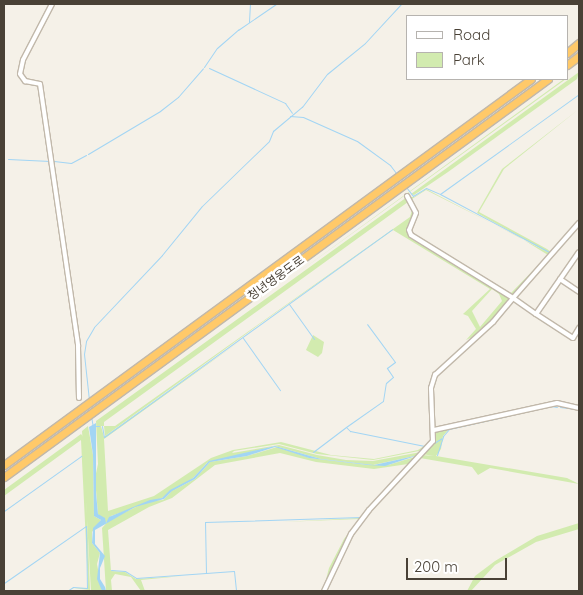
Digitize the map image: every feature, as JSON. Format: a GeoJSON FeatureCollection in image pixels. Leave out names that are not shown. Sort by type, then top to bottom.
{"type":"FeatureCollection","features":[{"type":"Feature","properties":{"kind":"highway"},"geometry":{"type":"LineString","coordinates":[[568,51],[579,44]]}},
{"type":"Feature","properties":{"kind":"highway"},"geometry":{"type":"LineString","coordinates":[[568,64],[579,56]]}},
{"type":"Feature","properties":{"kind":"highway","name":"청년영웅도로"},"geometry":{"type":"LineString","coordinates":[[4,465],[530,80]]}},
{"type":"Feature","properties":{"kind":"highway","name":"청년영웅도로"},"geometry":{"type":"LineString","coordinates":[[4,477],[547,80]]}},
{"type":"Feature","properties":{"kind":"street"},"geometry":{"type":"LineString","coordinates":[[52,4],[23,60],[20,74],[25,81],[40,84],[78,346],[80,398]]}},
{"type":"Feature","properties":{"kind":"street"},"geometry":{"type":"LineString","coordinates":[[407,196],[416,213],[409,230],[410,235],[513,298],[573,338],[579,338]]}},
{"type":"Feature","properties":{"kind":"street"},"geometry":{"type":"LineString","coordinates":[[324,591],[350,534],[368,510],[433,442],[431,388],[435,375],[493,322],[579,223]]}},
{"type":"Feature","properties":{"kind":"street"},"geometry":{"type":"LineString","coordinates":[[536,314],[579,252]]}},
{"type":"Feature","properties":{"kind":"street"},"geometry":{"type":"LineString","coordinates":[[560,279],[579,292]]}},
{"type":"Feature","properties":{"kind":"street"},"geometry":{"type":"LineString","coordinates":[[573,338],[579,328]]}},
{"type":"Feature","properties":{"kind":"street"},"geometry":{"type":"LineString","coordinates":[[434,430],[557,403],[579,408]]}},
{"type":"Feature","properties":{"kind":"green space"},"geometry":{"type":"Polygon","coordinates":[[[579,72],[577,79],[448,172],[414,195],[411,194],[568,80],[579,72]]]}},
{"type":"Feature","properties":{"kind":"green space"},"geometry":{"type":"Polygon","coordinates":[[[563,80],[565,80],[294,275],[563,80]]]}},
{"type":"Feature","properties":{"kind":"green space"},"geometry":{"type":"Polygon","coordinates":[[[579,109],[504,169],[479,212],[551,252],[514,295],[508,294],[412,235],[411,230],[413,234],[511,293],[548,255],[523,239],[549,253],[477,213],[502,169],[579,109]]]}},
{"type":"Feature","properties":{"kind":"green space"},"geometry":{"type":"Polygon","coordinates":[[[426,189],[493,224],[426,190],[412,199],[417,212],[411,229],[416,211],[407,197],[414,197],[426,189]]]}},
{"type":"Feature","properties":{"kind":"green space"},"geometry":{"type":"Polygon","coordinates":[[[407,197],[415,212],[408,230],[409,235],[509,298],[494,321],[477,335],[466,340],[476,329],[468,316],[463,314],[490,289],[393,230],[105,436],[104,426],[101,426],[104,437],[243,339],[104,439],[108,511],[154,496],[211,458],[233,450],[281,442],[331,455],[374,459],[418,450],[430,442],[419,451],[373,460],[317,454],[279,444],[234,451],[232,453],[279,445],[317,455],[346,460],[373,461],[421,452],[419,455],[373,465],[321,459],[275,446],[207,463],[193,478],[162,498],[111,516],[106,523],[98,514],[95,478],[98,464],[96,421],[407,197]],[[408,202],[104,422],[104,426],[115,426],[410,217],[412,210],[408,202]],[[492,289],[472,311],[480,327],[502,301],[499,294],[492,289]]]}},
{"type":"Feature","properties":{"kind":"green space"},"geometry":{"type":"Polygon","coordinates":[[[294,275],[292,277],[101,415],[294,275]]]}},
{"type":"Feature","properties":{"kind":"green space"},"geometry":{"type":"Polygon","coordinates":[[[313,335],[324,342],[322,353],[318,357],[306,350],[313,335]]]}},
{"type":"Feature","properties":{"kind":"green space"},"geometry":{"type":"Polygon","coordinates":[[[556,405],[449,429],[443,436],[441,449],[436,456],[567,478],[579,484],[490,468],[478,475],[472,467],[420,458],[422,455],[434,456],[422,454],[434,442],[435,431],[556,405]]]}},
{"type":"Feature","properties":{"kind":"green space"},"geometry":{"type":"Polygon","coordinates":[[[88,426],[93,455],[94,516],[101,520],[92,532],[92,543],[100,553],[97,564],[102,591],[91,591],[82,431],[88,426]]]}},
{"type":"Feature","properties":{"kind":"green space"},"geometry":{"type":"Polygon","coordinates":[[[81,434],[84,438],[90,590],[74,588],[87,588],[88,585],[81,440],[4,496],[4,490],[81,434]]]}},
{"type":"Feature","properties":{"kind":"green space"},"geometry":{"type":"Polygon","coordinates":[[[277,447],[310,458],[368,465],[388,465],[418,456],[350,534],[323,591],[329,568],[344,539],[359,519],[281,522],[360,518],[408,464],[374,469],[316,462],[280,453],[215,465],[172,498],[149,507],[108,530],[111,571],[125,572],[136,579],[182,576],[141,580],[145,591],[141,591],[131,577],[115,574],[111,580],[112,591],[106,591],[102,528],[110,519],[149,501],[163,500],[172,491],[195,479],[210,462],[247,456],[277,447]]]}},
{"type":"Feature","properties":{"kind":"green space"},"geometry":{"type":"Polygon","coordinates":[[[579,523],[579,529],[536,542],[495,565],[471,591],[467,591],[475,576],[495,561],[537,536],[579,523]]]}},
{"type":"Feature","properties":{"kind":"water"},"geometry":{"type":"Polygon","coordinates":[[[96,423],[96,493],[98,514],[105,518],[106,523],[109,517],[150,500],[162,498],[170,490],[193,478],[209,461],[275,446],[321,459],[374,465],[419,455],[385,466],[368,465],[309,458],[275,447],[247,456],[210,462],[195,479],[172,491],[164,499],[135,507],[95,530],[95,544],[105,556],[100,568],[100,579],[106,591],[102,591],[97,579],[100,553],[92,543],[93,528],[101,520],[94,516],[93,455],[89,427],[96,423]]]}},
{"type":"Feature","properties":{"kind":"waterway"},"geometry":{"type":"LineString","coordinates":[[249,22],[250,4]]}},
{"type":"Feature","properties":{"kind":"waterway"},"geometry":{"type":"LineString","coordinates":[[204,67],[217,48],[238,30],[276,4]]}},
{"type":"Feature","properties":{"kind":"waterway"},"geometry":{"type":"LineString","coordinates":[[89,400],[84,354],[86,341],[94,327],[162,255],[202,206],[269,141],[273,131],[302,107],[327,74],[365,43],[401,4]]}},
{"type":"Feature","properties":{"kind":"waterway"},"geometry":{"type":"LineString","coordinates":[[88,154],[160,111],[178,97],[203,68]]}},
{"type":"Feature","properties":{"kind":"waterway"},"geometry":{"type":"LineString","coordinates":[[209,68],[285,103],[292,113]]}},
{"type":"Feature","properties":{"kind":"waterway"},"geometry":{"type":"LineString","coordinates":[[440,194],[579,94]]}},
{"type":"Feature","properties":{"kind":"waterway"},"geometry":{"type":"LineString","coordinates":[[290,116],[303,117],[357,141],[390,165],[396,173]]}},
{"type":"Feature","properties":{"kind":"waterway"},"geometry":{"type":"LineString","coordinates":[[54,161],[71,163],[86,155]]}},
{"type":"Feature","properties":{"kind":"waterway"},"geometry":{"type":"LineString","coordinates":[[8,159],[50,161]]}},
{"type":"Feature","properties":{"kind":"waterway"},"geometry":{"type":"LineString","coordinates":[[406,187],[413,196],[426,188],[440,194],[549,252]]}},
{"type":"Feature","properties":{"kind":"waterway"},"geometry":{"type":"LineString","coordinates":[[102,426],[104,437],[392,229]]}},
{"type":"Feature","properties":{"kind":"waterway"},"geometry":{"type":"LineString","coordinates":[[289,304],[314,339]]}},
{"type":"Feature","properties":{"kind":"waterway"},"geometry":{"type":"LineString","coordinates":[[346,427],[383,401],[386,383],[393,377],[387,368],[395,362],[367,324]]}},
{"type":"Feature","properties":{"kind":"waterway"},"geometry":{"type":"LineString","coordinates":[[243,338],[280,390]]}},
{"type":"Feature","properties":{"kind":"waterway"},"geometry":{"type":"LineString","coordinates":[[551,406],[557,407]]}},
{"type":"Feature","properties":{"kind":"waterway"},"geometry":{"type":"LineString","coordinates":[[437,455],[443,436],[449,429],[547,407]]}},
{"type":"Feature","properties":{"kind":"waterway"},"geometry":{"type":"LineString","coordinates":[[560,407],[576,409]]}},
{"type":"Feature","properties":{"kind":"waterway"},"geometry":{"type":"LineString","coordinates":[[91,416],[93,427]]}},
{"type":"Feature","properties":{"kind":"waterway"},"geometry":{"type":"LineString","coordinates":[[313,452],[346,427],[350,431],[425,446],[430,442]]}},
{"type":"Feature","properties":{"kind":"waterway"},"geometry":{"type":"LineString","coordinates":[[434,443],[442,438]]}},
{"type":"Feature","properties":{"kind":"waterway"},"geometry":{"type":"LineString","coordinates":[[4,511],[81,456]]}},
{"type":"Feature","properties":{"kind":"waterway"},"geometry":{"type":"LineString","coordinates":[[206,573],[205,522],[361,517]]}},
{"type":"Feature","properties":{"kind":"waterway"},"geometry":{"type":"LineString","coordinates":[[4,583],[86,526],[87,588],[73,587],[67,591]]}},
{"type":"Feature","properties":{"kind":"waterway"},"geometry":{"type":"LineString","coordinates":[[111,570],[125,571],[136,578],[234,571],[236,591]]}}]}
